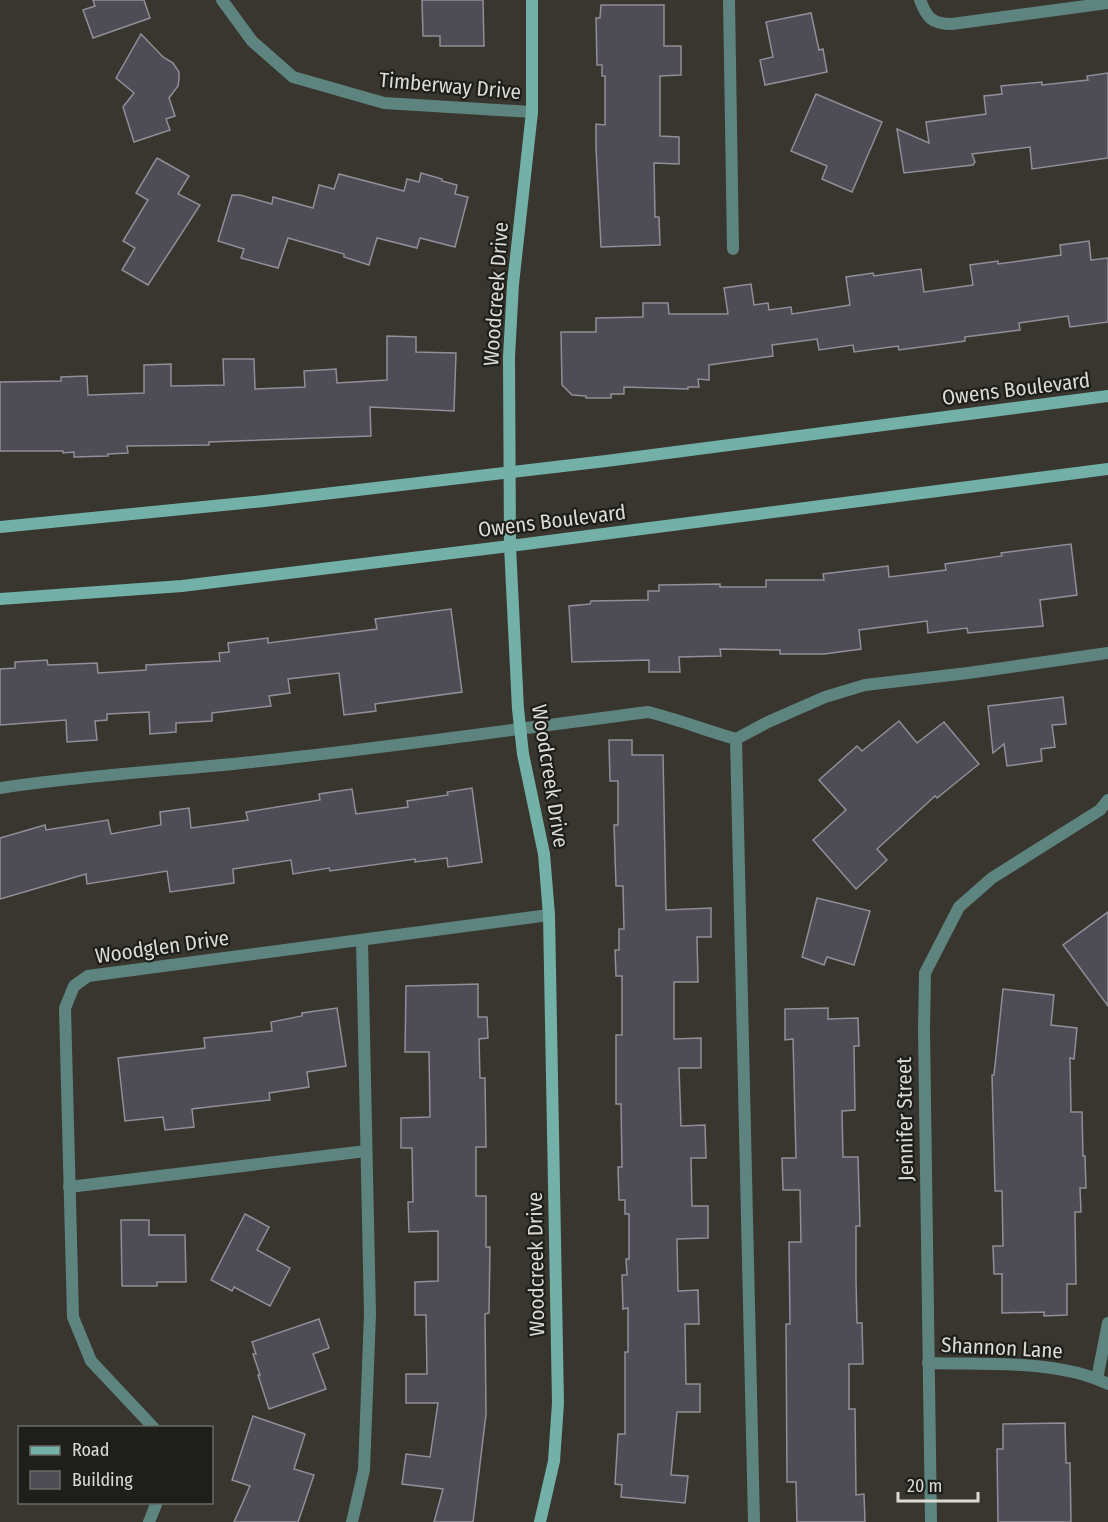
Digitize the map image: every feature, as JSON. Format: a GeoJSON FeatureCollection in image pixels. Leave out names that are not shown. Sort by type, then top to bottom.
{"type":"FeatureCollection","features":[{"type":"Feature","properties":{"kind":"street","name":"Timberway Drive"},"geometry":{"type":"LineString","coordinates":[[222,0],[252,41],[293,77],[384,104],[532,112]]}},
{"type":"Feature","properties":{"kind":"street","name":"Woodcreek Drive"},"geometry":{"type":"LineString","coordinates":[[532,0],[532,112],[513,284],[509,472],[510,546],[520,729],[544,854],[549,915],[558,1403],[554,1461],[540,1522]]}},
{"type":"Feature","properties":{"kind":"street"},"geometry":{"type":"LineString","coordinates":[[729,0],[733,249]]}},
{"type":"Feature","properties":{"kind":"street"},"geometry":{"type":"LineString","coordinates":[[920,0],[926,15],[939,24],[1108,3]]}},
{"type":"Feature","properties":{"kind":"street","name":"Owens Boulevard"},"geometry":{"type":"LineString","coordinates":[[0,527],[264,501],[838,432],[1108,396]]}},
{"type":"Feature","properties":{"kind":"street","name":"Owens Boulevard"},"geometry":{"type":"LineString","coordinates":[[0,599],[182,586],[1108,469]]}},
{"type":"Feature","properties":{"kind":"street"},"geometry":{"type":"LineString","coordinates":[[0,788],[69,779],[346,752],[648,712],[672,717],[703,730],[736,739],[825,697],[865,685],[1108,653]]}},
{"type":"Feature","properties":{"kind":"street"},"geometry":{"type":"LineString","coordinates":[[736,739],[754,1522]]}},
{"type":"Feature","properties":{"kind":"street","name":"Jennifer Street"},"geometry":{"type":"LineString","coordinates":[[931,1522],[925,973],[959,907],[992,878],[1100,810],[1108,800]]}},
{"type":"Feature","properties":{"kind":"street","name":"Woodglen Drive"},"geometry":{"type":"LineString","coordinates":[[152,1426],[91,1361],[73,1317],[64,1008],[74,986],[88,976],[549,915]]}},
{"type":"Feature","properties":{"kind":"street"},"geometry":{"type":"LineString","coordinates":[[352,1522],[364,1470],[370,1314],[362,940]]}},
{"type":"Feature","properties":{"kind":"street"},"geometry":{"type":"LineString","coordinates":[[69,1187],[366,1151]]}},
{"type":"Feature","properties":{"kind":"street"},"geometry":{"type":"LineString","coordinates":[[1103,1381],[1108,1323]]}},
{"type":"Feature","properties":{"kind":"street","name":"Shannon Lane"},"geometry":{"type":"LineString","coordinates":[[928,1363],[1058,1367],[1103,1381]]}},
{"type":"Feature","properties":{"kind":"street"},"geometry":{"type":"LineString","coordinates":[[149,1522],[157,1504]]}},
{"type":"Feature","properties":{"kind":"building"},"geometry":{"type":"Polygon","coordinates":[[[93,0],[144,0],[150,18],[93,38],[83,10],[95,6],[93,0]]]}},
{"type":"Feature","properties":{"kind":"building"},"geometry":{"type":"Polygon","coordinates":[[[422,0],[483,0],[484,46],[440,46],[440,36],[423,36],[422,0]]]}},
{"type":"Feature","properties":{"kind":"building"},"geometry":{"type":"Polygon","coordinates":[[[601,5],[664,5],[664,46],[681,46],[681,75],[660,76],[660,136],[679,137],[679,164],[654,163],[655,217],[659,217],[660,245],[601,247],[596,124],[605,125],[605,76],[602,76],[602,65],[597,65],[596,18],[600,18],[601,5]]]}},
{"type":"Feature","properties":{"kind":"building"},"geometry":{"type":"Polygon","coordinates":[[[811,13],[819,50],[823,49],[827,72],[765,85],[760,60],[773,57],[766,22],[811,13]]]}},
{"type":"Feature","properties":{"kind":"building"},"geometry":{"type":"Polygon","coordinates":[[[141,34],[163,57],[173,63],[179,72],[179,79],[178,86],[169,98],[175,116],[166,119],[170,130],[134,142],[123,107],[134,93],[116,78],[141,34]]]}},
{"type":"Feature","properties":{"kind":"building"},"geometry":{"type":"Polygon","coordinates":[[[1108,73],[1108,158],[1032,169],[1030,147],[972,154],[975,162],[973,165],[904,173],[897,129],[929,143],[926,122],[986,114],[984,96],[1002,94],[1001,86],[1042,82],[1042,85],[1088,80],[1087,76],[1108,73]]]}},
{"type":"Feature","properties":{"kind":"building"},"geometry":{"type":"Polygon","coordinates":[[[816,94],[882,122],[852,192],[822,179],[827,166],[791,151],[816,94]]]}},
{"type":"Feature","properties":{"kind":"building"},"geometry":{"type":"Polygon","coordinates":[[[157,158],[189,176],[178,194],[200,205],[148,285],[122,270],[135,248],[123,241],[148,200],[136,193],[157,158]]]}},
{"type":"Feature","properties":{"kind":"building"},"geometry":{"type":"Polygon","coordinates":[[[421,173],[457,185],[455,194],[468,197],[455,247],[420,238],[417,248],[377,238],[369,265],[344,257],[344,254],[288,238],[278,268],[241,258],[244,249],[218,241],[232,195],[272,204],[273,197],[313,208],[319,185],[334,189],[339,174],[404,191],[407,179],[419,182],[421,173]]]}},
{"type":"Feature","properties":{"kind":"building"},"geometry":{"type":"Polygon","coordinates":[[[1089,241],[1091,260],[1108,258],[1108,322],[1070,327],[1068,316],[1019,323],[1020,330],[965,337],[965,341],[899,350],[898,346],[854,352],[853,345],[819,350],[817,339],[772,345],[773,356],[709,365],[709,380],[698,379],[699,387],[688,387],[688,389],[624,387],[624,394],[611,394],[611,398],[586,398],[586,396],[572,395],[562,385],[561,332],[596,332],[596,318],[643,317],[643,303],[668,303],[669,314],[728,314],[724,288],[751,284],[754,305],[768,303],[769,310],[791,307],[792,314],[850,305],[846,277],[873,273],[874,276],[921,269],[924,292],[973,285],[970,265],[998,261],[998,264],[1061,255],[1060,245],[1089,241]]]}},
{"type":"Feature","properties":{"kind":"building"},"geometry":{"type":"Polygon","coordinates":[[[387,336],[416,337],[416,352],[456,353],[454,411],[370,407],[371,436],[209,442],[209,445],[127,446],[128,453],[108,454],[108,456],[74,457],[74,452],[63,453],[63,451],[0,451],[0,382],[61,381],[61,377],[87,376],[88,395],[144,393],[144,365],[171,364],[171,386],[224,385],[223,359],[254,359],[255,389],[305,387],[304,371],[336,369],[337,383],[387,380],[387,336]]]}},
{"type":"Feature","properties":{"kind":"building"},"geometry":{"type":"Polygon","coordinates":[[[1071,544],[1077,595],[1040,600],[1043,626],[968,633],[967,628],[928,633],[927,621],[859,630],[861,649],[824,654],[780,654],[780,650],[720,649],[721,656],[679,657],[680,672],[649,672],[649,660],[572,662],[569,606],[590,604],[591,601],[648,600],[648,591],[659,591],[659,585],[720,584],[720,587],[766,587],[766,580],[824,580],[823,574],[888,566],[889,577],[946,570],[945,564],[1002,556],[1001,553],[1071,544]]]}},
{"type":"Feature","properties":{"kind":"building"},"geometry":{"type":"Polygon","coordinates":[[[451,609],[462,692],[375,704],[376,711],[344,715],[339,673],[288,679],[290,693],[269,696],[271,706],[212,713],[212,721],[176,723],[176,732],[150,734],[149,712],[107,714],[107,720],[95,721],[97,740],[67,742],[66,720],[0,725],[0,669],[15,668],[15,662],[47,660],[48,665],[97,663],[98,673],[146,670],[146,665],[220,661],[219,653],[229,652],[228,643],[268,638],[268,643],[377,629],[375,619],[451,609]]]}},
{"type":"Feature","properties":{"kind":"building"},"geometry":{"type":"Polygon","coordinates":[[[1063,697],[1066,724],[1052,725],[1055,747],[1041,749],[1042,761],[1007,766],[1004,744],[993,753],[988,706],[1063,697]]]}},
{"type":"Feature","properties":{"kind":"building"},"geometry":{"type":"Polygon","coordinates":[[[899,721],[917,743],[944,722],[979,764],[937,798],[935,796],[877,849],[887,860],[856,889],[813,840],[846,810],[819,780],[857,746],[862,751],[899,721]]]}},
{"type":"Feature","properties":{"kind":"building"},"geometry":{"type":"Polygon","coordinates":[[[609,740],[632,740],[632,755],[663,755],[666,910],[711,908],[711,937],[697,937],[698,982],[674,982],[674,1039],[701,1038],[701,1068],[679,1068],[681,1126],[705,1125],[706,1158],[691,1158],[692,1206],[708,1206],[708,1238],[677,1239],[678,1291],[698,1290],[699,1324],[685,1324],[686,1384],[700,1384],[700,1412],[677,1412],[671,1475],[688,1476],[685,1503],[621,1497],[622,1485],[615,1484],[618,1434],[625,1434],[625,1352],[628,1352],[628,1308],[623,1309],[622,1275],[627,1275],[626,1259],[629,1259],[629,1214],[625,1214],[625,1200],[619,1200],[618,1167],[622,1167],[621,1104],[616,1104],[616,1035],[622,1035],[622,976],[616,976],[615,950],[619,950],[619,929],[624,929],[623,886],[616,886],[614,825],[618,825],[618,781],[610,781],[609,740]]]}},
{"type":"Feature","properties":{"kind":"building"},"geometry":{"type":"Polygon","coordinates":[[[472,788],[482,862],[448,867],[447,858],[415,862],[415,859],[293,874],[291,860],[233,869],[234,883],[170,892],[167,871],[87,884],[86,874],[0,899],[0,838],[45,825],[46,830],[108,820],[111,834],[161,825],[160,812],[189,808],[191,828],[248,820],[246,812],[320,800],[319,794],[352,789],[356,814],[408,807],[407,801],[448,795],[447,792],[472,788]]]}},
{"type":"Feature","properties":{"kind":"building"},"geometry":{"type":"Polygon","coordinates":[[[817,898],[870,911],[854,965],[827,957],[824,965],[802,957],[817,898]]]}},
{"type":"Feature","properties":{"kind":"building"},"geometry":{"type":"Polygon","coordinates":[[[1108,912],[1108,1006],[1063,945],[1108,912]]]}},
{"type":"Feature","properties":{"kind":"building"},"geometry":{"type":"Polygon","coordinates":[[[478,984],[478,1017],[487,1017],[488,1038],[479,1039],[480,1078],[485,1078],[486,1147],[476,1147],[476,1196],[486,1196],[486,1247],[490,1247],[489,1313],[485,1314],[486,1414],[473,1522],[434,1522],[443,1489],[402,1484],[406,1454],[430,1457],[438,1403],[406,1403],[406,1374],[427,1374],[426,1315],[415,1315],[415,1282],[438,1281],[438,1231],[409,1232],[408,1202],[413,1202],[412,1148],[401,1148],[401,1118],[430,1117],[429,1052],[405,1052],[406,986],[478,984]]]}},
{"type":"Feature","properties":{"kind":"building"},"geometry":{"type":"Polygon","coordinates":[[[1003,989],[1054,995],[1051,1025],[1077,1028],[1074,1059],[1070,1058],[1071,1112],[1082,1112],[1086,1188],[1080,1188],[1081,1212],[1075,1212],[1076,1284],[1067,1284],[1067,1315],[1044,1316],[1044,1312],[1002,1313],[1002,1274],[994,1274],[993,1246],[1003,1246],[1002,1191],[995,1191],[992,1075],[994,1075],[1003,989]]]}},
{"type":"Feature","properties":{"kind":"building"},"geometry":{"type":"Polygon","coordinates":[[[337,1008],[346,1066],[307,1072],[309,1087],[269,1093],[270,1100],[192,1109],[194,1127],[165,1130],[163,1117],[125,1121],[118,1058],[205,1048],[204,1038],[272,1031],[271,1022],[302,1016],[302,1013],[337,1008]]]}},
{"type":"Feature","properties":{"kind":"building"},"geometry":{"type":"Polygon","coordinates":[[[828,1008],[828,1019],[858,1018],[859,1046],[854,1046],[855,1110],[842,1111],[843,1157],[858,1157],[860,1226],[856,1226],[857,1323],[862,1323],[863,1364],[849,1364],[849,1409],[855,1409],[856,1495],[864,1494],[865,1522],[797,1522],[796,1482],[787,1482],[786,1324],[790,1324],[789,1242],[801,1242],[800,1190],[783,1190],[782,1158],[796,1158],[793,1039],[785,1040],[785,1009],[828,1008]]]}},
{"type":"Feature","properties":{"kind":"building"},"geometry":{"type":"Polygon","coordinates":[[[245,1214],[269,1227],[257,1250],[290,1268],[270,1306],[234,1287],[232,1291],[211,1280],[245,1214]]]}},
{"type":"Feature","properties":{"kind":"building"},"geometry":{"type":"Polygon","coordinates":[[[121,1220],[149,1220],[149,1235],[185,1235],[186,1282],[157,1282],[157,1286],[122,1286],[121,1220]]]}},
{"type":"Feature","properties":{"kind":"building"},"geometry":{"type":"Polygon","coordinates":[[[319,1319],[329,1348],[313,1354],[326,1389],[269,1409],[258,1375],[260,1375],[253,1354],[256,1354],[252,1342],[319,1319]]]}},
{"type":"Feature","properties":{"kind":"building"},"geometry":{"type":"Polygon","coordinates":[[[253,1416],[305,1434],[294,1469],[314,1475],[298,1522],[234,1522],[250,1486],[232,1480],[253,1416]]]}},
{"type":"Feature","properties":{"kind":"building"},"geometry":{"type":"Polygon","coordinates":[[[1065,1423],[1066,1463],[1070,1463],[1071,1522],[998,1522],[997,1449],[1003,1449],[1003,1424],[1065,1423]]]}}]}
